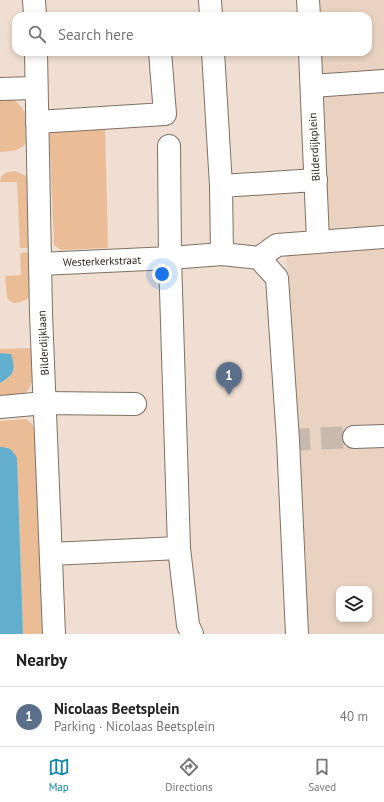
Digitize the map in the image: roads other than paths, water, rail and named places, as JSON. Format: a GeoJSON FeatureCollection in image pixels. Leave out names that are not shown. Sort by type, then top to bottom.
{"type":"FeatureCollection","features":[{"type":"Feature","properties":{"kind":"street"},"geometry":{"type":"LineString","coordinates":[[34,0],[35,12]]}},
{"type":"Feature","properties":{"kind":"street"},"geometry":{"type":"LineString","coordinates":[[210,0],[211,12]]}},
{"type":"Feature","properties":{"kind":"street"},"geometry":{"type":"LineString","coordinates":[[308,0],[309,12]]}},
{"type":"Feature","properties":{"kind":"street","name":"Bilderdijklaan"},"geometry":{"type":"LineString","coordinates":[[36,56],[40,264],[54,634]]}},
{"type":"Feature","properties":{"kind":"street"},"geometry":{"type":"LineString","coordinates":[[37,122],[165,114],[160,56]]}},
{"type":"Feature","properties":{"kind":"street"},"geometry":{"type":"LineString","coordinates":[[213,56],[221,186],[222,254]]}},
{"type":"Feature","properties":{"kind":"street","name":"Bilderdijkplein"},"geometry":{"type":"LineString","coordinates":[[310,56],[318,241]]}},
{"type":"Feature","properties":{"kind":"street"},"geometry":{"type":"LineString","coordinates":[[312,86],[384,81]]}},
{"type":"Feature","properties":{"kind":"street"},"geometry":{"type":"LineString","coordinates":[[0,90],[36,88]]}},
{"type":"Feature","properties":{"kind":"street"},"geometry":{"type":"LineString","coordinates":[[169,146],[170,258],[179,548],[188,625],[192,634]]}},
{"type":"Feature","properties":{"kind":"street"},"geometry":{"type":"LineString","coordinates":[[221,186],[316,180]]}},
{"type":"Feature","properties":{"kind":"street"},"geometry":{"type":"LineString","coordinates":[[297,634],[288,440],[276,278],[259,258],[277,245],[384,237]]}},
{"type":"Feature","properties":{"kind":"street","name":"Westerkerkstraat"},"geometry":{"type":"LineString","coordinates":[[40,264],[222,254],[259,258]]}},
{"type":"Feature","properties":{"kind":"street"},"geometry":{"type":"LineString","coordinates":[[0,407],[45,403],[135,404]]}},
{"type":"Feature","properties":{"kind":"street"},"geometry":{"type":"LineString","coordinates":[[354,437],[384,436]]}},
{"type":"Feature","properties":{"kind":"street"},"geometry":{"type":"LineString","coordinates":[[51,554],[179,548]]}},
{"type":"Feature","properties":{"kind":"water"},"geometry":{"type":"Polygon","coordinates":[[[0,353],[11,354],[13,372],[0,383],[0,353]]]}},
{"type":"Feature","properties":{"kind":"water"},"geometry":{"type":"Polygon","coordinates":[[[0,447],[10,450],[17,458],[23,634],[0,634],[0,447]]]}},
{"type":"Feature","properties":{"kind":"tunnel"},"geometry":{"type":"LineString","coordinates":[[288,440],[354,437]]}},
{"type":"Feature","properties":{"kind":"place","name":"Nicolaas Beetsplein"},"geometry":{"type":"Point","coordinates":[229,395]}}]}
